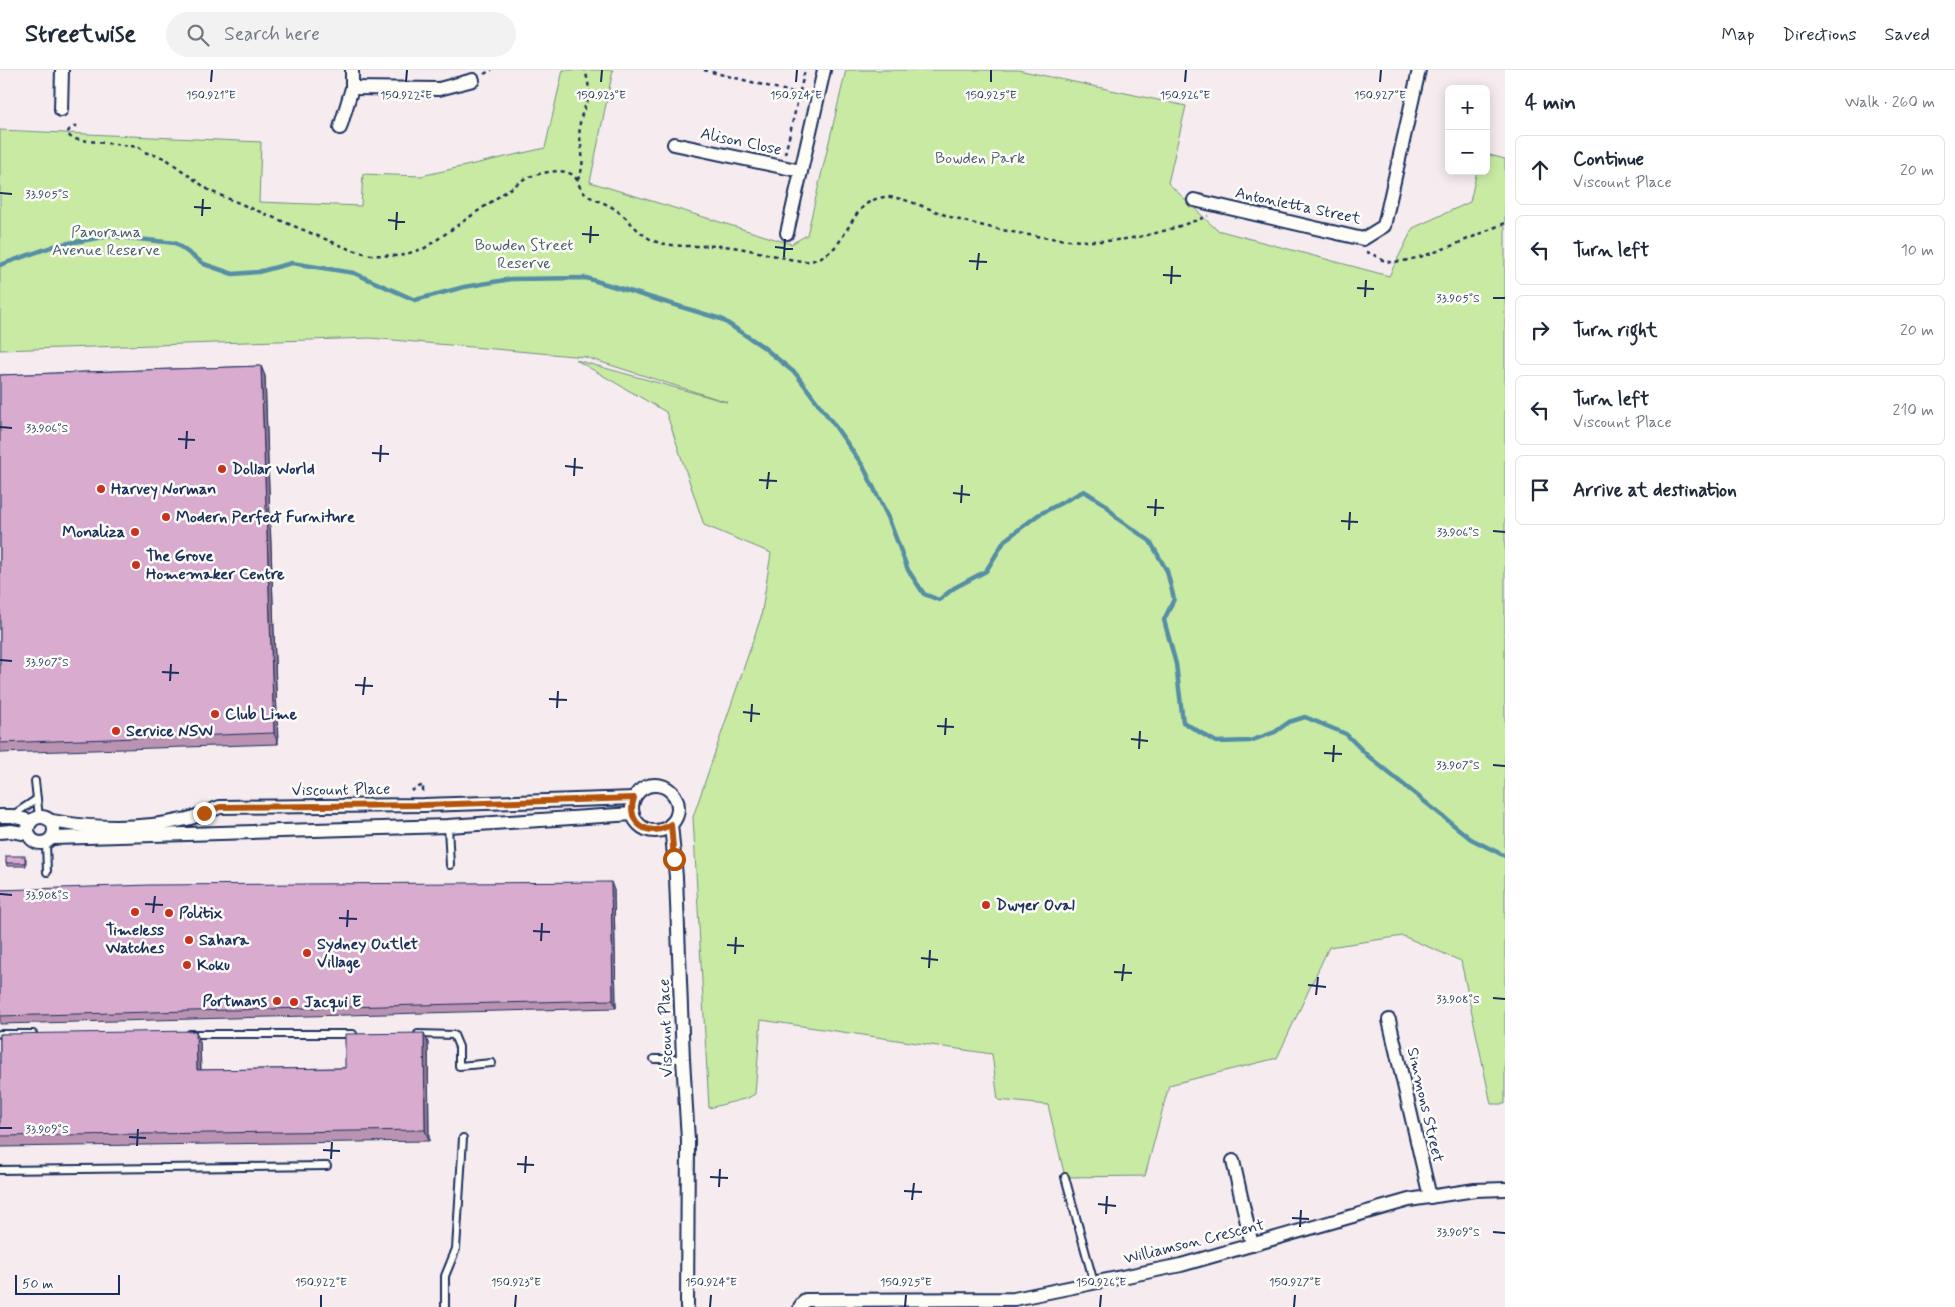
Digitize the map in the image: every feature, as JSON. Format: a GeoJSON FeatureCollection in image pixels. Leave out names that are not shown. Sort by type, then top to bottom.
{"type":"FeatureCollection","features":[{"type":"Feature","properties":{"kind":"street"},"geometry":{"type":"LineString","coordinates":[[61,110],[62,70]]}},
{"type":"Feature","properties":{"kind":"street"},"geometry":{"type":"LineString","coordinates":[[340,128],[352,88],[352,70]]}},
{"type":"Feature","properties":{"kind":"street"},"geometry":{"type":"LineString","coordinates":[[787,233],[824,70]]}},
{"type":"Feature","properties":{"kind":"street","name":"Antonietta Street"},"geometry":{"type":"LineString","coordinates":[[1194,200],[1363,239],[1384,226],[1419,70]]}},
{"type":"Feature","properties":{"kind":"street"},"geometry":{"type":"LineString","coordinates":[[352,88],[439,89],[474,80]]}},
{"type":"Feature","properties":{"kind":"street","name":"Alison Close"},"geometry":{"type":"LineString","coordinates":[[674,144],[801,171]]}},
{"type":"Feature","properties":{"kind":"street"},"geometry":{"type":"LineString","coordinates":[[653,785],[668,790],[677,802],[678,810],[671,824],[664,829],[649,830],[642,827],[633,814],[632,803],[634,798],[639,792],[653,785]]}},
{"type":"Feature","properties":{"kind":"street","name":"Viscount Place"},"geometry":{"type":"LineString","coordinates":[[6,816],[81,826],[151,825],[188,818],[220,807],[424,805],[634,798]]}},
{"type":"Feature","properties":{"kind":"street"},"geometry":{"type":"LineString","coordinates":[[49,840],[55,829],[41,820],[28,830],[34,842],[38,843],[49,840],[448,826],[633,814]]}},
{"type":"Feature","properties":{"kind":"street","name":"Viscount Place"},"geometry":{"type":"LineString","coordinates":[[671,824],[676,877],[688,1140],[687,1307]]}},
{"type":"Feature","properties":{"kind":"street"},"geometry":{"type":"LineString","coordinates":[[0,832],[12,831],[29,834]]}},
{"type":"Feature","properties":{"kind":"street","name":"Simmons Street"},"geometry":{"type":"LineString","coordinates":[[1389,1020],[1430,1197]]}},
{"type":"Feature","properties":{"kind":"street"},"geometry":{"type":"LineString","coordinates":[[1233,1161],[1252,1245]]}},
{"type":"Feature","properties":{"kind":"street","name":"Williamson Crescent"},"geometry":{"type":"LineString","coordinates":[[800,1307],[805,1300],[1014,1299],[1181,1265],[1410,1200],[1475,1190],[1505,1189]]}},
{"type":"Feature","properties":{"kind":"lane"},"geometry":{"type":"LineString","coordinates":[[35,781],[41,820]]}},
{"type":"Feature","properties":{"kind":"lane"},"geometry":{"type":"LineString","coordinates":[[6,816],[37,799]]}},
{"type":"Feature","properties":{"kind":"lane"},"geometry":{"type":"LineString","coordinates":[[448,826],[450,865]]}},
{"type":"Feature","properties":{"kind":"lane"},"geometry":{"type":"LineString","coordinates":[[47,872],[49,840]]}},
{"type":"Feature","properties":{"kind":"lane"},"geometry":{"type":"LineString","coordinates":[[0,1034],[40,1034]]}},
{"type":"Feature","properties":{"kind":"lane"},"geometry":{"type":"LineString","coordinates":[[179,1034],[359,1034]]}},
{"type":"Feature","properties":{"kind":"lane"},"geometry":{"type":"LineString","coordinates":[[408,1034],[454,1035],[459,1047],[459,1066],[492,1064]]}},
{"type":"Feature","properties":{"kind":"lane"},"geometry":{"type":"LineString","coordinates":[[654,1059],[683,1059]]}},
{"type":"Feature","properties":{"kind":"lane"},"geometry":{"type":"LineString","coordinates":[[445,1307],[446,1276],[456,1249],[463,1138]]}},
{"type":"Feature","properties":{"kind":"lane"},"geometry":{"type":"LineString","coordinates":[[0,1170],[327,1166]]}},
{"type":"Feature","properties":{"kind":"lane"},"geometry":{"type":"LineString","coordinates":[[1065,1177],[1094,1283]]}},
{"type":"Feature","properties":{"kind":"path"},"geometry":{"type":"LineString","coordinates":[[577,180],[581,174],[582,164],[579,132],[580,121],[588,101],[589,91],[585,70]]}},
{"type":"Feature","properties":{"kind":"path"},"geometry":{"type":"LineString","coordinates":[[704,70],[799,94]]}},
{"type":"Feature","properties":{"kind":"path"},"geometry":{"type":"LineString","coordinates":[[782,168],[804,70]]}},
{"type":"Feature","properties":{"kind":"path"},"geometry":{"type":"LineString","coordinates":[[77,125],[68,130],[68,134],[73,138],[139,147],[144,152],[165,158],[210,191],[349,249],[371,255],[400,256],[425,248],[494,198],[524,179],[536,174],[555,172],[572,174],[577,180],[581,191],[593,200],[616,209],[645,237],[660,243],[690,247],[720,246],[738,248],[811,261],[826,254],[836,245],[862,207],[874,199],[887,196],[903,200],[943,216],[986,227],[1043,237],[1076,240],[1115,240],[1157,234],[1212,215]]}},
{"type":"Feature","properties":{"kind":"green space"},"geometry":{"type":"Polygon","coordinates":[[[563,70],[613,70],[590,182],[791,244],[807,235],[846,70],[1018,70],[1186,106],[1168,183],[1217,230],[1389,276],[1413,228],[1470,202],[1476,175],[1490,175],[1490,155],[1505,159],[1505,1104],[1491,1104],[1461,961],[1403,936],[1329,947],[1277,1058],[1169,1085],[1145,1176],[1065,1177],[1048,1105],[998,1100],[992,1054],[761,1020],[755,1094],[748,1098],[709,1108],[693,817],[761,617],[771,553],[704,525],[666,412],[576,360],[727,402],[585,357],[370,338],[0,350],[0,130],[261,142],[259,202],[361,206],[363,174],[421,176],[545,148],[563,70]]]}},
{"type":"Feature","properties":{"kind":"building","name":"The Grove Homemaker Centre"},"geometry":{"type":"Polygon","coordinates":[[[261,366],[274,733],[0,743],[0,375],[261,366]]]}},
{"type":"Feature","properties":{"kind":"building"},"geometry":{"type":"Polygon","coordinates":[[[6,856],[25,856],[25,863],[6,863],[6,856]]]}},
{"type":"Feature","properties":{"kind":"building","name":"Sydney Outlet Village"},"geometry":{"type":"Polygon","coordinates":[[[611,882],[613,1000],[0,1016],[0,890],[149,885],[611,882]]]}},
{"type":"Feature","properties":{"kind":"building"},"geometry":{"type":"Polygon","coordinates":[[[196,1031],[197,1070],[345,1068],[345,1034],[424,1033],[425,1130],[0,1136],[0,1034],[196,1031]]]}},
{"type":"Feature","properties":{"kind":"waterway"},"geometry":{"type":"LineString","coordinates":[[0,265],[57,245],[110,236],[175,243],[204,264],[233,274],[258,272],[292,263],[354,273],[415,300],[464,287],[511,279],[586,278],[721,319],[762,346],[796,374],[835,426],[863,466],[888,517],[908,570],[924,594],[939,600],[954,588],[986,571],[1005,540],[1038,515],[1084,491],[1106,505],[1118,519],[1150,541],[1167,571],[1174,599],[1164,620],[1176,664],[1183,722],[1216,742],[1250,741],[1275,732],[1289,722],[1305,717],[1346,734],[1368,756],[1471,839],[1505,856]]}},
{"type":"Feature","properties":{"kind":"place","name":"Dollar World"},"geometry":{"type":"Point","coordinates":[222,469]}},
{"type":"Feature","properties":{"kind":"place","name":"Harvey Norman"},"geometry":{"type":"Point","coordinates":[101,489]}},
{"type":"Feature","properties":{"kind":"place","name":"Modern Perfect Furniture"},"geometry":{"type":"Point","coordinates":[166,517]}},
{"type":"Feature","properties":{"kind":"place","name":"Monaliza"},"geometry":{"type":"Point","coordinates":[135,532]}},
{"type":"Feature","properties":{"kind":"place","name":"The Grove Homemaker Centre"},"geometry":{"type":"Point","coordinates":[136,565]}},
{"type":"Feature","properties":{"kind":"place","name":"Club Lime"},"geometry":{"type":"Point","coordinates":[215,714]}},
{"type":"Feature","properties":{"kind":"place","name":"Service NSW"},"geometry":{"type":"Point","coordinates":[116,731]}},
{"type":"Feature","properties":{"kind":"place","name":"Dwyer Oval"},"geometry":{"type":"Point","coordinates":[986,905]}},
{"type":"Feature","properties":{"kind":"place","name":"Timeless Watches"},"geometry":{"type":"Point","coordinates":[135,912]}},
{"type":"Feature","properties":{"kind":"place","name":"Politix"},"geometry":{"type":"Point","coordinates":[169,913]}},
{"type":"Feature","properties":{"kind":"place","name":"Sahara"},"geometry":{"type":"Point","coordinates":[189,940]}},
{"type":"Feature","properties":{"kind":"place","name":"Sydney Outlet Village"},"geometry":{"type":"Point","coordinates":[307,953]}},
{"type":"Feature","properties":{"kind":"place","name":"Koku"},"geometry":{"type":"Point","coordinates":[187,965]}},
{"type":"Feature","properties":{"kind":"place","name":"Portmans"},"geometry":{"type":"Point","coordinates":[277,1001]}},
{"type":"Feature","properties":{"kind":"place","name":"Jacqui E"},"geometry":{"type":"Point","coordinates":[294,1002]}},
{"type":"Feature","properties":{"kind":"route"},"geometry":{"type":"LineString","coordinates":[[204,813],[220,807],[424,805],[634,798],[632,803],[633,814],[636,822],[642,827],[657,831],[671,824],[674,859]]}},
{"type":"Feature","properties":{"kind":"park label","name":"Bowden Park"},"geometry":{"type":"Point","coordinates":[980,158]}},
{"type":"Feature","properties":{"kind":"park label","name":"Panorama Avenue Reserve"},"geometry":{"type":"Point","coordinates":[106,241]}},
{"type":"Feature","properties":{"kind":"park label","name":"Bowden Street Reserve"},"geometry":{"type":"Point","coordinates":[524,254]}}]}
